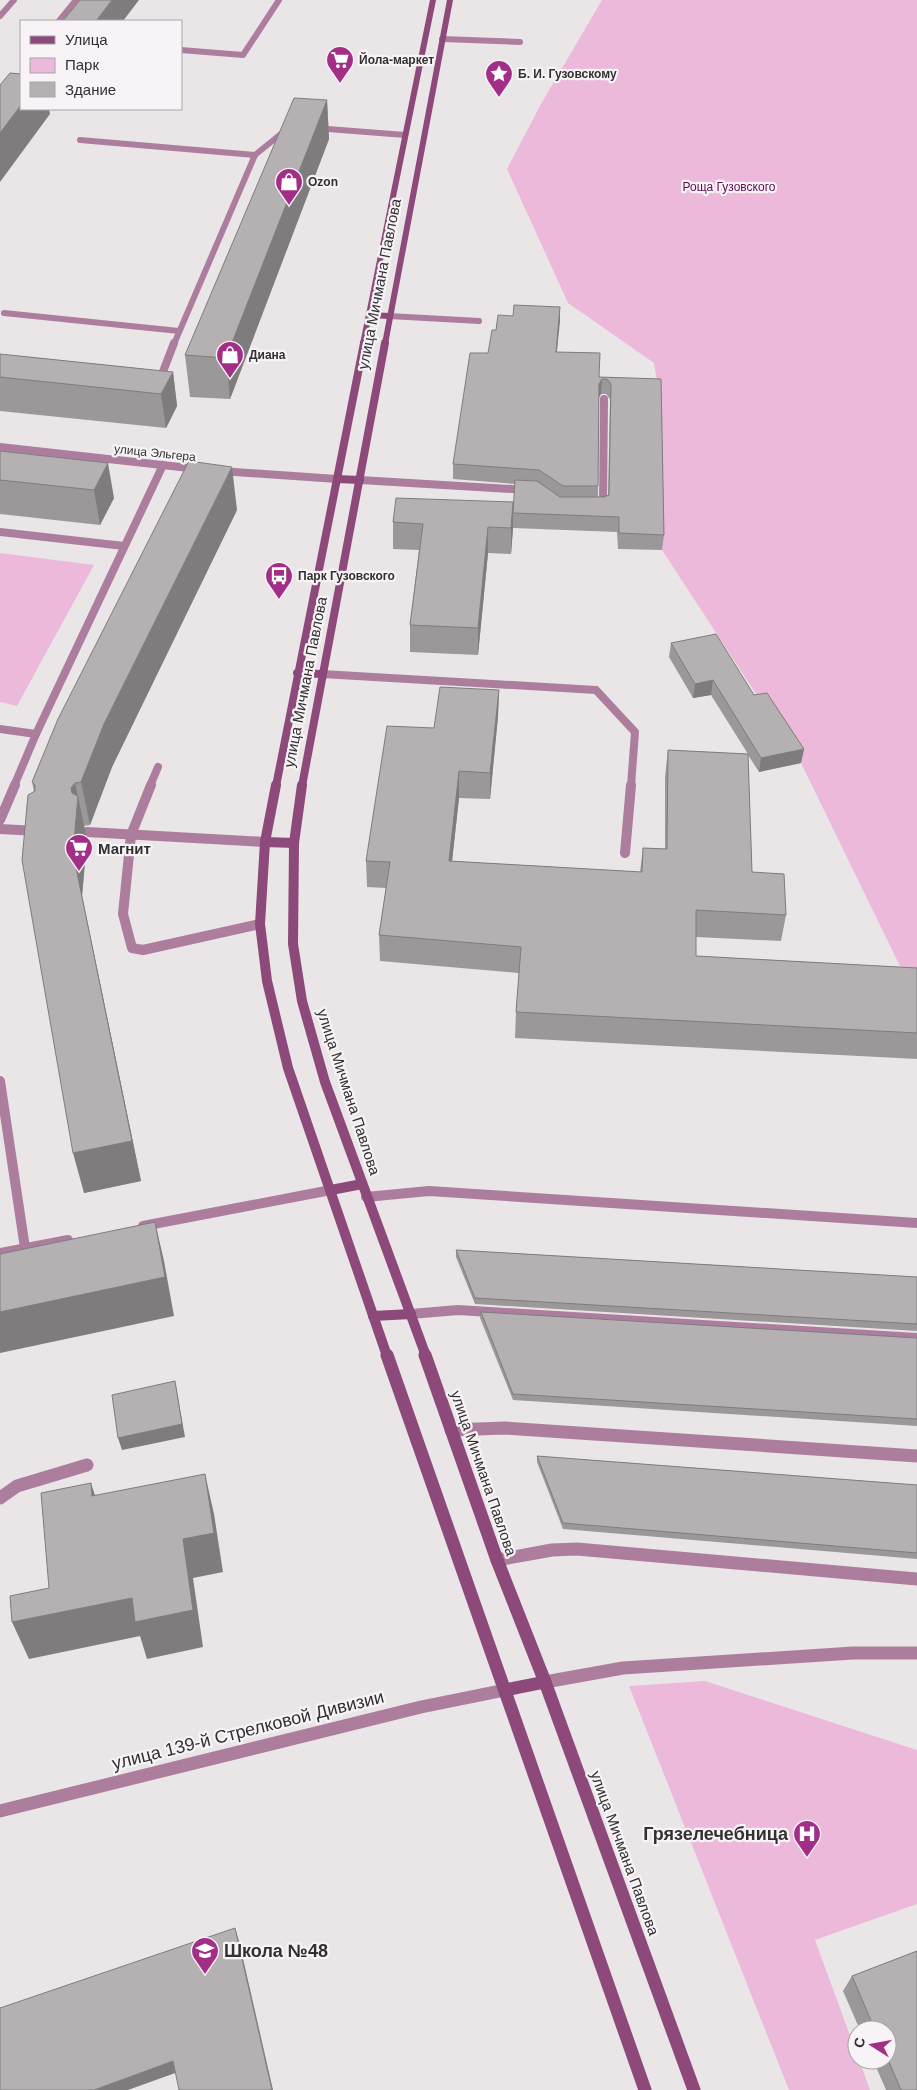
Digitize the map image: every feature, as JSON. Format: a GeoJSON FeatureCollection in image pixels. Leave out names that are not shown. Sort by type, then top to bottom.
{"type":"FeatureCollection","features":[{"type":"Feature","properties":{"kind":"main road","name":"улица Мичмана Павлова"},"geometry":{"type":"LineString","coordinates":[[433,0],[297,673],[265,842],[260,924],[267,981],[288,1068],[373,1316],[646,2090]]}},
{"type":"Feature","properties":{"kind":"main road","name":"улица Мичмана Павлова"},"geometry":{"type":"LineString","coordinates":[[450,0],[302,786],[294,843],[293,944],[302,1001],[325,1082],[366,1198],[411,1314],[497,1560],[545,1682],[694,2090]]}},
{"type":"Feature","properties":{"kind":"main road"},"geometry":{"type":"LineString","coordinates":[[425,39],[442,39]]}},
{"type":"Feature","properties":{"kind":"main road"},"geometry":{"type":"LineString","coordinates":[[405,135],[424,136]]}},
{"type":"Feature","properties":{"kind":"main road"},"geometry":{"type":"LineString","coordinates":[[370,315],[389,316]]}},
{"type":"Feature","properties":{"kind":"main road"},"geometry":{"type":"LineString","coordinates":[[337,479],[360,480]]}},
{"type":"Feature","properties":{"kind":"main road"},"geometry":{"type":"LineString","coordinates":[[297,673],[322,674]]}},
{"type":"Feature","properties":{"kind":"main road"},"geometry":{"type":"LineString","coordinates":[[265,842],[294,843]]}},
{"type":"Feature","properties":{"kind":"main road"},"geometry":{"type":"LineString","coordinates":[[331,1190],[362,1184]]}},
{"type":"Feature","properties":{"kind":"main road"},"geometry":{"type":"LineString","coordinates":[[373,1316],[411,1314]]}},
{"type":"Feature","properties":{"kind":"main road"},"geometry":{"type":"LineString","coordinates":[[505,1690],[545,1682]]}},
{"type":"Feature","properties":{"kind":"street"},"geometry":{"type":"LineString","coordinates":[[0,16],[14,0]]}},
{"type":"Feature","properties":{"kind":"street"},"geometry":{"type":"LineString","coordinates":[[60,20],[76,0]]}},
{"type":"Feature","properties":{"kind":"street"},"geometry":{"type":"LineString","coordinates":[[182,50],[243,55],[279,0]]}},
{"type":"Feature","properties":{"kind":"street"},"geometry":{"type":"LineString","coordinates":[[442,39],[520,42]]}},
{"type":"Feature","properties":{"kind":"street"},"geometry":{"type":"LineString","coordinates":[[148,383],[158,384],[255,156],[290,126],[299,127]]}},
{"type":"Feature","properties":{"kind":"street"},"geometry":{"type":"LineString","coordinates":[[308,128],[405,135]]}},
{"type":"Feature","properties":{"kind":"street"},"geometry":{"type":"LineString","coordinates":[[80,140],[255,156]]}},
{"type":"Feature","properties":{"kind":"street"},"geometry":{"type":"LineString","coordinates":[[4,313],[179,331]]}},
{"type":"Feature","properties":{"kind":"street"},"geometry":{"type":"LineString","coordinates":[[389,316],[479,321]]}},
{"type":"Feature","properties":{"kind":"street"},"geometry":{"type":"LineString","coordinates":[[594,507],[603,507],[604,399]]}},
{"type":"Feature","properties":{"kind":"street","name":"улица Эльгера"},"geometry":{"type":"LineString","coordinates":[[0,447],[203,469]]}},
{"type":"Feature","properties":{"kind":"street"},"geometry":{"type":"LineString","coordinates":[[0,820],[36,734],[124,546],[164,466]]}},
{"type":"Feature","properties":{"kind":"street","name":"улица Эльгера"},"geometry":{"type":"LineString","coordinates":[[213,470],[337,479]]}},
{"type":"Feature","properties":{"kind":"street"},"geometry":{"type":"LineString","coordinates":[[360,480],[538,491]]}},
{"type":"Feature","properties":{"kind":"street"},"geometry":{"type":"LineString","coordinates":[[0,532],[124,546]]}},
{"type":"Feature","properties":{"kind":"street"},"geometry":{"type":"LineString","coordinates":[[322,674],[596,690],[635,732],[625,853]]}},
{"type":"Feature","properties":{"kind":"street"},"geometry":{"type":"LineString","coordinates":[[0,729],[36,734]]}},
{"type":"Feature","properties":{"kind":"street"},"geometry":{"type":"LineString","coordinates":[[158,766],[131,835],[123,914],[132,948],[143,950],[260,924]]}},
{"type":"Feature","properties":{"kind":"street"},"geometry":{"type":"LineString","coordinates":[[0,829],[39,831]]}},
{"type":"Feature","properties":{"kind":"street"},"geometry":{"type":"LineString","coordinates":[[87,832],[265,842]]}},
{"type":"Feature","properties":{"kind":"street"},"geometry":{"type":"LineString","coordinates":[[0,1081],[25,1248]]}},
{"type":"Feature","properties":{"kind":"street"},"geometry":{"type":"LineString","coordinates":[[132,1228],[331,1190]]}},
{"type":"Feature","properties":{"kind":"street"},"geometry":{"type":"LineString","coordinates":[[366,1198],[384,1194],[429,1191],[917,1223]]}},
{"type":"Feature","properties":{"kind":"street"},"geometry":{"type":"LineString","coordinates":[[0,1253],[83,1237]]}},
{"type":"Feature","properties":{"kind":"street"},"geometry":{"type":"LineString","coordinates":[[411,1314],[458,1310],[917,1338]]}},
{"type":"Feature","properties":{"kind":"street"},"geometry":{"type":"LineString","coordinates":[[451,1430],[505,1428],[917,1456]]}},
{"type":"Feature","properties":{"kind":"street"},"geometry":{"type":"LineString","coordinates":[[0,1498],[17,1486],[87,1465]]}},
{"type":"Feature","properties":{"kind":"street"},"geometry":{"type":"LineString","coordinates":[[497,1560],[552,1550],[577,1549],[917,1579]]}},
{"type":"Feature","properties":{"kind":"street"},"geometry":{"type":"LineString","coordinates":[[545,1682],[623,1668],[853,1652],[917,1653]]}},
{"type":"Feature","properties":{"kind":"street","name":"улица 139-й Стрелковой Дивизии"},"geometry":{"type":"LineString","coordinates":[[0,1811],[412,1709],[505,1690]]}},
{"type":"Feature","properties":{"kind":"green space","name":"Роща Гузовского"},"geometry":{"type":"Polygon","coordinates":[[[602,0],[917,0],[917,1001],[801,763],[662,550],[659,394],[654,363],[568,303],[507,169],[541,104],[602,0]]]}},
{"type":"Feature","properties":{"kind":"green space"},"geometry":{"type":"Polygon","coordinates":[[[0,553],[94,565],[17,706],[0,702],[0,553]]]}},
{"type":"Feature","properties":{"kind":"green space"},"geometry":{"type":"Polygon","coordinates":[[[705,1681],[917,1750],[917,1904],[815,1940],[847,2027],[847,2070],[863,2070],[870,2090],[789,2090],[629,1686],[705,1681]]]}},
{"type":"Feature","properties":{"kind":"building"},"geometry":{"type":"Polygon","coordinates":[[[80,0],[112,0],[97,20],[64,20],[80,0]]]}},
{"type":"Feature","properties":{"kind":"building"},"geometry":{"type":"Polygon","coordinates":[[[10,73],[20,74],[20,106],[0,133],[0,85],[10,73]]]}},
{"type":"Feature","properties":{"kind":"building"},"geometry":{"type":"Polygon","coordinates":[[[294,98],[327,100],[226,358],[185,355],[294,98]]]}},
{"type":"Feature","properties":{"kind":"building"},"geometry":{"type":"Polygon","coordinates":[[[514,305],[560,307],[556,352],[600,353],[599,377],[661,379],[664,535],[619,533],[619,517],[513,513],[515,480],[537,481],[560,497],[604,497],[609,495],[611,384],[607,379],[602,379],[599,384],[598,486],[563,486],[539,470],[453,464],[470,353],[488,353],[492,330],[496,330],[498,315],[513,316],[514,305]]]}},
{"type":"Feature","properties":{"kind":"building"},"geometry":{"type":"Polygon","coordinates":[[[0,354],[173,372],[161,394],[0,377],[0,354]]]}},
{"type":"Feature","properties":{"kind":"building"},"geometry":{"type":"Polygon","coordinates":[[[0,451],[108,463],[94,490],[0,480],[0,451]]]}},
{"type":"Feature","properties":{"kind":"building"},"geometry":{"type":"Polygon","coordinates":[[[189,461],[232,467],[104,724],[81,782],[75,783],[71,788],[72,793],[78,796],[73,853],[132,1141],[73,1153],[22,860],[28,795],[35,791],[35,785],[32,782],[58,719],[189,461]]]}},
{"type":"Feature","properties":{"kind":"building"},"geometry":{"type":"Polygon","coordinates":[[[396,498],[513,502],[511,528],[488,527],[478,628],[410,625],[423,524],[393,522],[396,498]]]}},
{"type":"Feature","properties":{"kind":"building"},"geometry":{"type":"Polygon","coordinates":[[[716,634],[754,695],[767,693],[804,749],[761,758],[713,680],[695,684],[671,643],[716,634]]]}},
{"type":"Feature","properties":{"kind":"building"},"geometry":{"type":"Polygon","coordinates":[[[440,687],[499,690],[490,773],[459,771],[449,861],[642,872],[643,848],[667,849],[668,750],[748,754],[752,872],[784,874],[786,915],[696,910],[696,956],[917,968],[917,1033],[516,1012],[521,947],[379,935],[390,862],[366,861],[387,726],[434,728],[440,687]]]}},
{"type":"Feature","properties":{"kind":"building"},"geometry":{"type":"Polygon","coordinates":[[[155,1222],[165,1277],[0,1312],[0,1254],[155,1222]]]}},
{"type":"Feature","properties":{"kind":"building"},"geometry":{"type":"Polygon","coordinates":[[[456,1250],[917,1277],[917,1324],[475,1298],[456,1250]]]}},
{"type":"Feature","properties":{"kind":"building"},"geometry":{"type":"Polygon","coordinates":[[[481,1312],[917,1338],[917,1419],[513,1394],[481,1312]]]}},
{"type":"Feature","properties":{"kind":"building"},"geometry":{"type":"Polygon","coordinates":[[[175,1381],[182,1424],[118,1438],[112,1395],[175,1381]]]}},
{"type":"Feature","properties":{"kind":"building"},"geometry":{"type":"Polygon","coordinates":[[[537,1456],[917,1485],[917,1553],[563,1523],[537,1456]]]}},
{"type":"Feature","properties":{"kind":"building"},"geometry":{"type":"Polygon","coordinates":[[[205,1474],[214,1533],[183,1539],[193,1610],[135,1622],[132,1598],[12,1622],[10,1596],[49,1588],[41,1493],[91,1483],[92,1496],[205,1474]]]}},
{"type":"Feature","properties":{"kind":"building"},"geometry":{"type":"Polygon","coordinates":[[[235,1928],[272,2090],[179,2090],[173,2061],[94,2090],[0,2090],[0,2008],[235,1928]]]}},
{"type":"Feature","properties":{"kind":"building"},"geometry":{"type":"Polygon","coordinates":[[[917,1951],[917,2090],[901,2090],[893,2070],[897,2070],[897,2020],[871,2020],[852,1976],[917,1951]]]}},
{"type":"Feature","properties":{"kind":"place","name":"Йола-маркет"},"geometry":{"type":"Point","coordinates":[340,84]}},
{"type":"Feature","properties":{"kind":"place","name":"Б. И. Гузовскому"},"geometry":{"type":"Point","coordinates":[499,98]}},
{"type":"Feature","properties":{"kind":"place","name":"Ozon"},"geometry":{"type":"Point","coordinates":[289,206]}},
{"type":"Feature","properties":{"kind":"place","name":"Диана"},"geometry":{"type":"Point","coordinates":[230,379]}},
{"type":"Feature","properties":{"kind":"place","name":"Парк Гузовского"},"geometry":{"type":"Point","coordinates":[279,600]}},
{"type":"Feature","properties":{"kind":"place","name":"Магнит"},"geometry":{"type":"Point","coordinates":[79,872]}},
{"type":"Feature","properties":{"kind":"place","name":"Грязелечебница"},"geometry":{"type":"Point","coordinates":[807,1858]}},
{"type":"Feature","properties":{"kind":"place","name":"Школа №48"},"geometry":{"type":"Point","coordinates":[205,1975]}}]}
